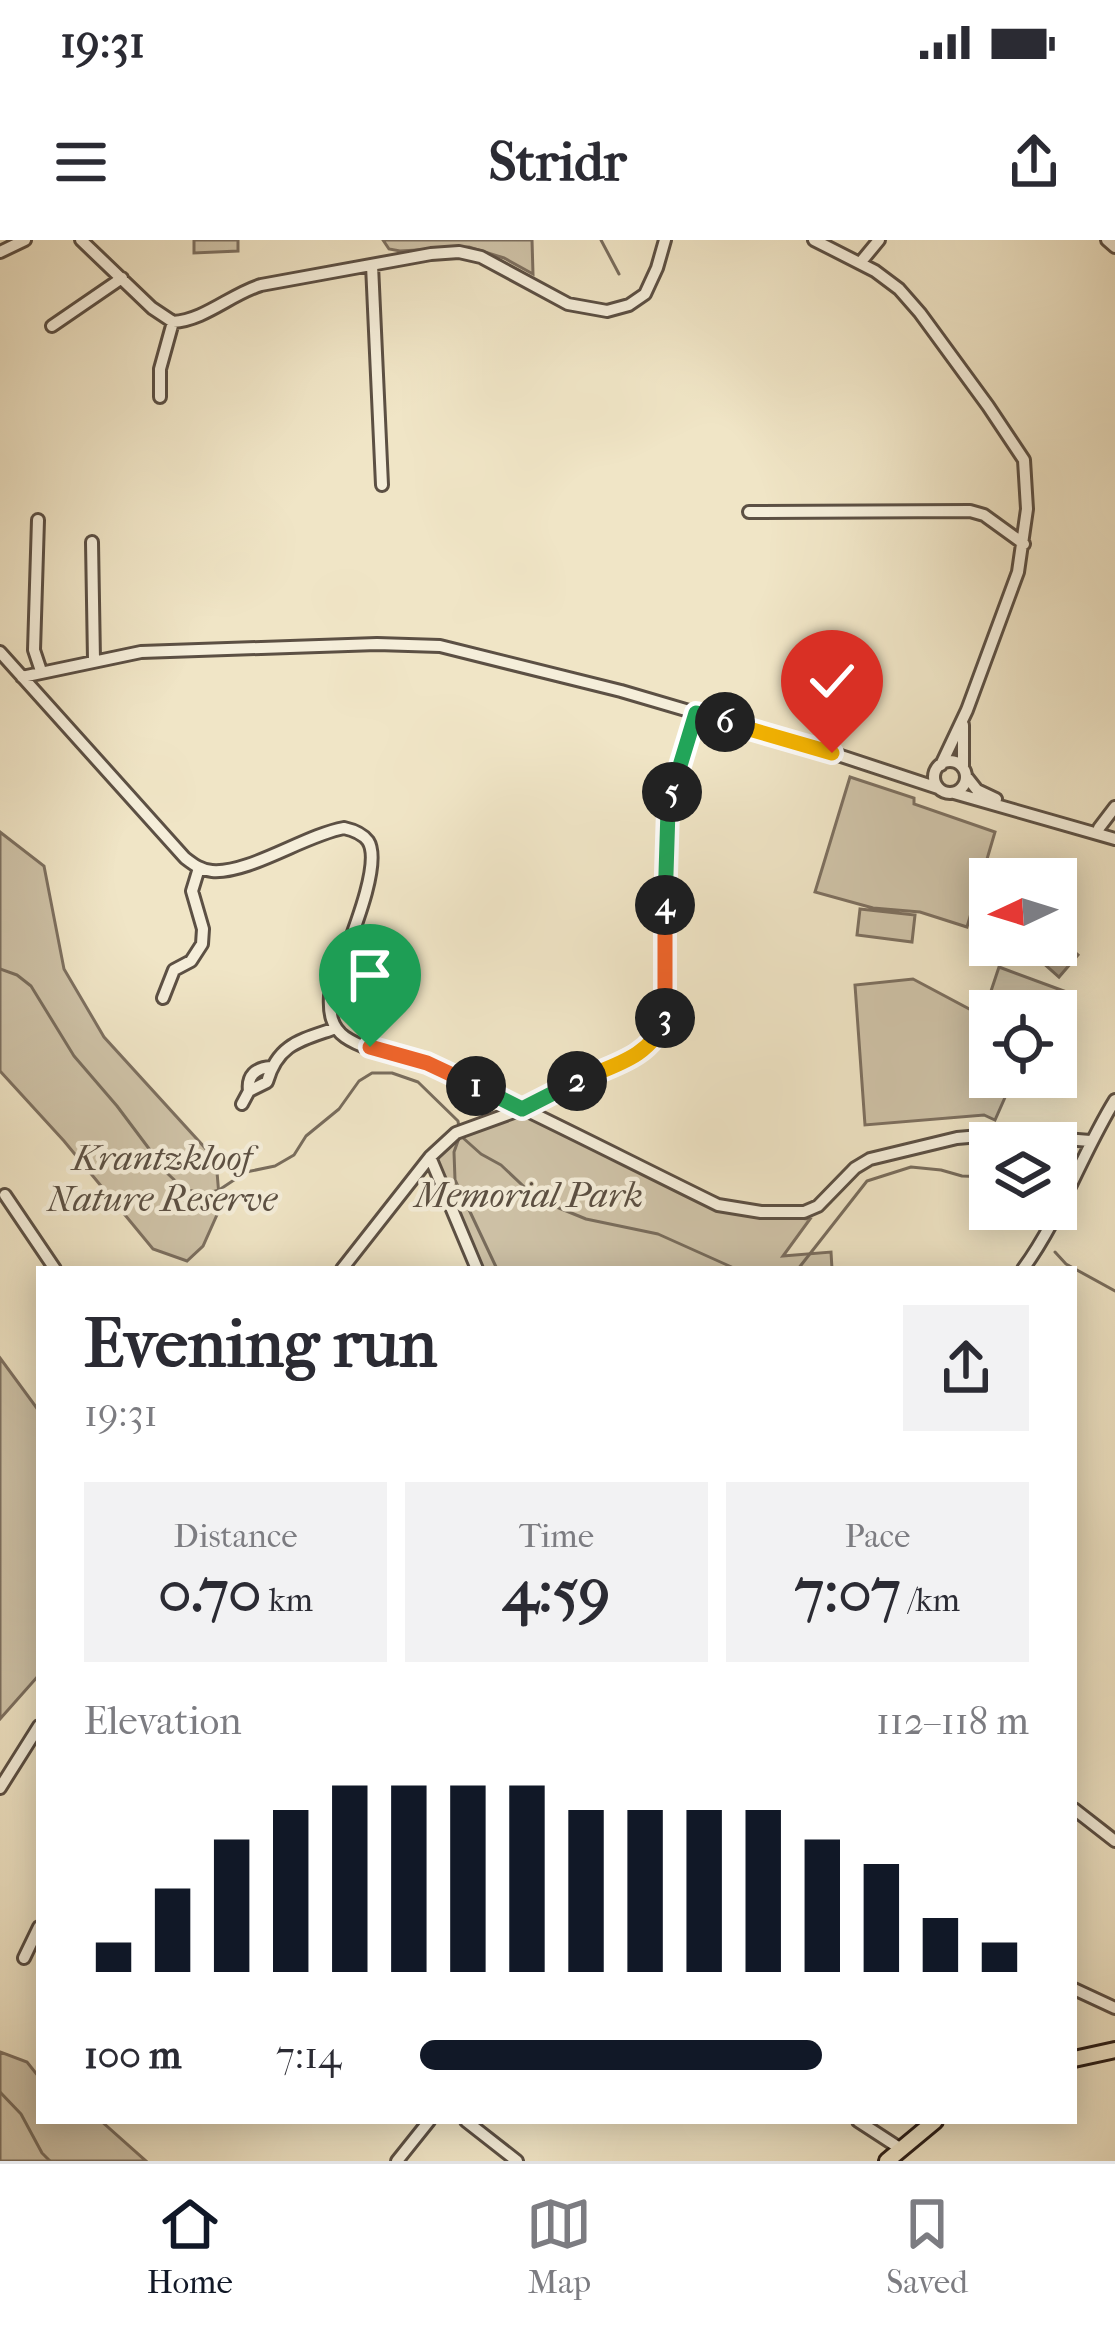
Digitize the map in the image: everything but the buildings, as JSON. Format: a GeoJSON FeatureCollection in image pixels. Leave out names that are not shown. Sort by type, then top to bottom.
{"type":"FeatureCollection","features":[{"type":"Feature","properties":{"kind":"main road"},"geometry":{"type":"LineString","coordinates":[[1077,2058],[1115,2050]]}},
{"type":"Feature","properties":{"kind":"main road"},"geometry":{"type":"LineString","coordinates":[[887,2161],[931,2124]]}},
{"type":"Feature","properties":{"kind":"street"},"geometry":{"type":"LineString","coordinates":[[0,253],[25,240]]}},
{"type":"Feature","properties":{"kind":"street"},"geometry":{"type":"LineString","coordinates":[[81,240],[173,322],[191,319],[251,288],[447,252],[474,255],[568,304],[607,310],[629,305],[645,294],[664,240]]}},
{"type":"Feature","properties":{"kind":"street"},"geometry":{"type":"LineString","coordinates":[[814,240],[892,283],[920,313],[1021,454],[1027,486],[1024,544],[1008,603],[967,710],[934,774],[938,788]]}},
{"type":"Feature","properties":{"kind":"street"},"geometry":{"type":"LineString","coordinates":[[860,263],[879,240]]}},
{"type":"Feature","properties":{"kind":"street"},"geometry":{"type":"LineString","coordinates":[[1107,240],[1115,247]]}},
{"type":"Feature","properties":{"kind":"street"},"geometry":{"type":"LineString","coordinates":[[372,266],[382,485]]}},
{"type":"Feature","properties":{"kind":"street"},"geometry":{"type":"LineString","coordinates":[[52,326],[122,278]]}},
{"type":"Feature","properties":{"kind":"street"},"geometry":{"type":"LineString","coordinates":[[160,398],[160,369],[173,322]]}},
{"type":"Feature","properties":{"kind":"street"},"geometry":{"type":"LineString","coordinates":[[749,512],[970,511],[984,515],[1024,544]]}},
{"type":"Feature","properties":{"kind":"street"},"geometry":{"type":"LineString","coordinates":[[38,520],[34,650],[41,671]]}},
{"type":"Feature","properties":{"kind":"street"},"geometry":{"type":"LineString","coordinates":[[92,542],[94,660]]}},
{"type":"Feature","properties":{"kind":"street"},"geometry":{"type":"LineString","coordinates":[[22,677],[141,652],[412,644],[490,657],[832,753],[947,793],[1110,833]]}},
{"type":"Feature","properties":{"kind":"street"},"geometry":{"type":"LineString","coordinates":[[0,652],[199,868],[233,868],[344,827],[367,840],[372,852],[371,878],[330,996],[336,1028],[352,1041],[427,1063],[718,1205],[742,1210],[785,1214],[812,1210],[863,1162],[899,1151],[993,1134],[1090,1141]]}},
{"type":"Feature","properties":{"kind":"street"},"geometry":{"type":"LineString","coordinates":[[954,793],[964,784],[961,736],[967,710]]}},
{"type":"Feature","properties":{"kind":"street"},"geometry":{"type":"LineString","coordinates":[[344,1266],[430,1156],[459,1132],[522,1109],[646,1050],[662,1027],[667,997],[668,810],[696,713]]}},
{"type":"Feature","properties":{"kind":"street"},"geometry":{"type":"LineString","coordinates":[[897,776],[954,762],[987,796],[1110,833]]}},
{"type":"Feature","properties":{"kind":"street"},"geometry":{"type":"LineString","coordinates":[[1110,833],[1114,808]]}},
{"type":"Feature","properties":{"kind":"street"},"geometry":{"type":"LineString","coordinates":[[163,998],[174,970],[190,961],[202,944],[203,929],[192,891],[199,868]]}},
{"type":"Feature","properties":{"kind":"street"},"geometry":{"type":"LineString","coordinates":[[242,1104],[254,1072],[271,1067],[298,1041],[336,1028]]}},
{"type":"Feature","properties":{"kind":"street"},"geometry":{"type":"LineString","coordinates":[[1025,1266],[1052,1224],[1090,1141],[1115,1100]]}},
{"type":"Feature","properties":{"kind":"street"},"geometry":{"type":"LineString","coordinates":[[430,1156],[476,1266]]}},
{"type":"Feature","properties":{"kind":"street"},"geometry":{"type":"LineString","coordinates":[[5,1195],[53,1266]]}},
{"type":"Feature","properties":{"kind":"street"},"geometry":{"type":"LineString","coordinates":[[0,1788],[36,1731]]}},
{"type":"Feature","properties":{"kind":"street"},"geometry":{"type":"LineString","coordinates":[[1077,1811],[1115,1841]]}},
{"type":"Feature","properties":{"kind":"street"},"geometry":{"type":"LineString","coordinates":[[24,1958],[36,1933]]}},
{"type":"Feature","properties":{"kind":"street"},"geometry":{"type":"LineString","coordinates":[[1077,1990],[1115,2008]]}},
{"type":"Feature","properties":{"kind":"street"},"geometry":{"type":"LineString","coordinates":[[397,2161],[427,2124]]}},
{"type":"Feature","properties":{"kind":"street"},"geometry":{"type":"LineString","coordinates":[[470,2124],[518,2161]]}},
{"type":"Feature","properties":{"kind":"street"},"geometry":{"type":"LineString","coordinates":[[862,2124],[901,2149]]}},
{"type":"Feature","properties":{"kind":"green space"},"geometry":{"type":"Polygon","coordinates":[[[194,240],[238,240],[238,251],[194,253],[194,240]]]}},
{"type":"Feature","properties":{"kind":"green space"},"geometry":{"type":"Polygon","coordinates":[[[383,240],[532,240],[533,274],[469,247],[400,251],[389,249],[383,240]]]}},
{"type":"Feature","properties":{"kind":"green space"},"geometry":{"type":"Polygon","coordinates":[[[850,777],[995,832],[987,858],[969,858],[967,927],[920,912],[873,908],[815,892],[850,777]]]}},
{"type":"Feature","properties":{"kind":"green space","name":"Krantzkloof Nature Reserve"},"geometry":{"type":"Polygon","coordinates":[[[0,832],[44,866],[64,969],[104,1037],[216,1160],[220,1208],[203,1246],[187,1261],[153,1249],[0,1071],[0,832]]]}},
{"type":"Feature","properties":{"kind":"green space"},"geometry":{"type":"Polygon","coordinates":[[[860,909],[915,915],[912,942],[857,935],[860,909]]]}},
{"type":"Feature","properties":{"kind":"green space"},"geometry":{"type":"Polygon","coordinates":[[[999,967],[1061,990],[991,990],[999,967]]]}},
{"type":"Feature","properties":{"kind":"green space"},"geometry":{"type":"Polygon","coordinates":[[[913,979],[969,1009],[969,1098],[1005,1098],[995,1120],[984,1115],[865,1125],[855,985],[913,979]]]}},
{"type":"Feature","properties":{"kind":"green space","name":"Memorial Park"},"geometry":{"type":"Polygon","coordinates":[[[522,1112],[730,1213],[810,1219],[783,1256],[831,1252],[832,1266],[477,1266],[438,1165],[439,1146],[522,1112]]]}},
{"type":"Feature","properties":{"kind":"green space"},"geometry":{"type":"Polygon","coordinates":[[[0,1358],[36,1407],[36,1678],[0,1719],[0,1358]]]}},
{"type":"Feature","properties":{"kind":"green space"},"geometry":{"type":"Polygon","coordinates":[[[0,2052],[27,2062],[36,2073],[36,2124],[104,2124],[146,2161],[0,2161],[0,2052]]]}},
{"type":"Feature","properties":{"kind":"shaded area"},"geometry":{"type":"Polygon","coordinates":[[[1047,966],[1068,966],[1059,977],[1047,966]]]}},
{"type":"Feature","properties":{"kind":"waterway"},"geometry":{"type":"LineString","coordinates":[[601,240],[619,274]]}},
{"type":"Feature","properties":{"kind":"waterway"},"geometry":{"type":"LineString","coordinates":[[0,969],[31,986],[74,1056],[184,1189],[205,1194],[219,1190],[246,1172],[275,1166],[294,1155],[306,1136],[372,1073],[392,1073],[418,1082],[458,1121],[459,1128]]}},
{"type":"Feature","properties":{"kind":"waterway"},"geometry":{"type":"LineString","coordinates":[[462,1137],[537,1199],[586,1219],[658,1234],[729,1266]]}},
{"type":"Feature","properties":{"kind":"waterway"},"geometry":{"type":"LineString","coordinates":[[459,1138],[454,1152],[455,1180],[496,1266]]}},
{"type":"Feature","properties":{"kind":"waterway"},"geometry":{"type":"LineString","coordinates":[[800,1266],[867,1181],[911,1167],[969,1176]]}},
{"type":"Feature","properties":{"kind":"waterway"},"geometry":{"type":"LineString","coordinates":[[1055,1252],[1070,1266]]}},
{"type":"Feature","properties":{"kind":"waterway"},"geometry":{"type":"LineString","coordinates":[[1077,1270],[1115,1291]]}},
{"type":"Feature","properties":{"kind":"waterway"},"geometry":{"type":"LineString","coordinates":[[0,2092],[21,2114],[50,2161]]}},
{"type":"Feature","properties":{"kind":"route"},"geometry":{"type":"LineString","coordinates":[[370,1047],[427,1063],[522,1109],[646,1050],[656,1040],[666,1015],[668,810],[696,713],[832,753]]}}]}
